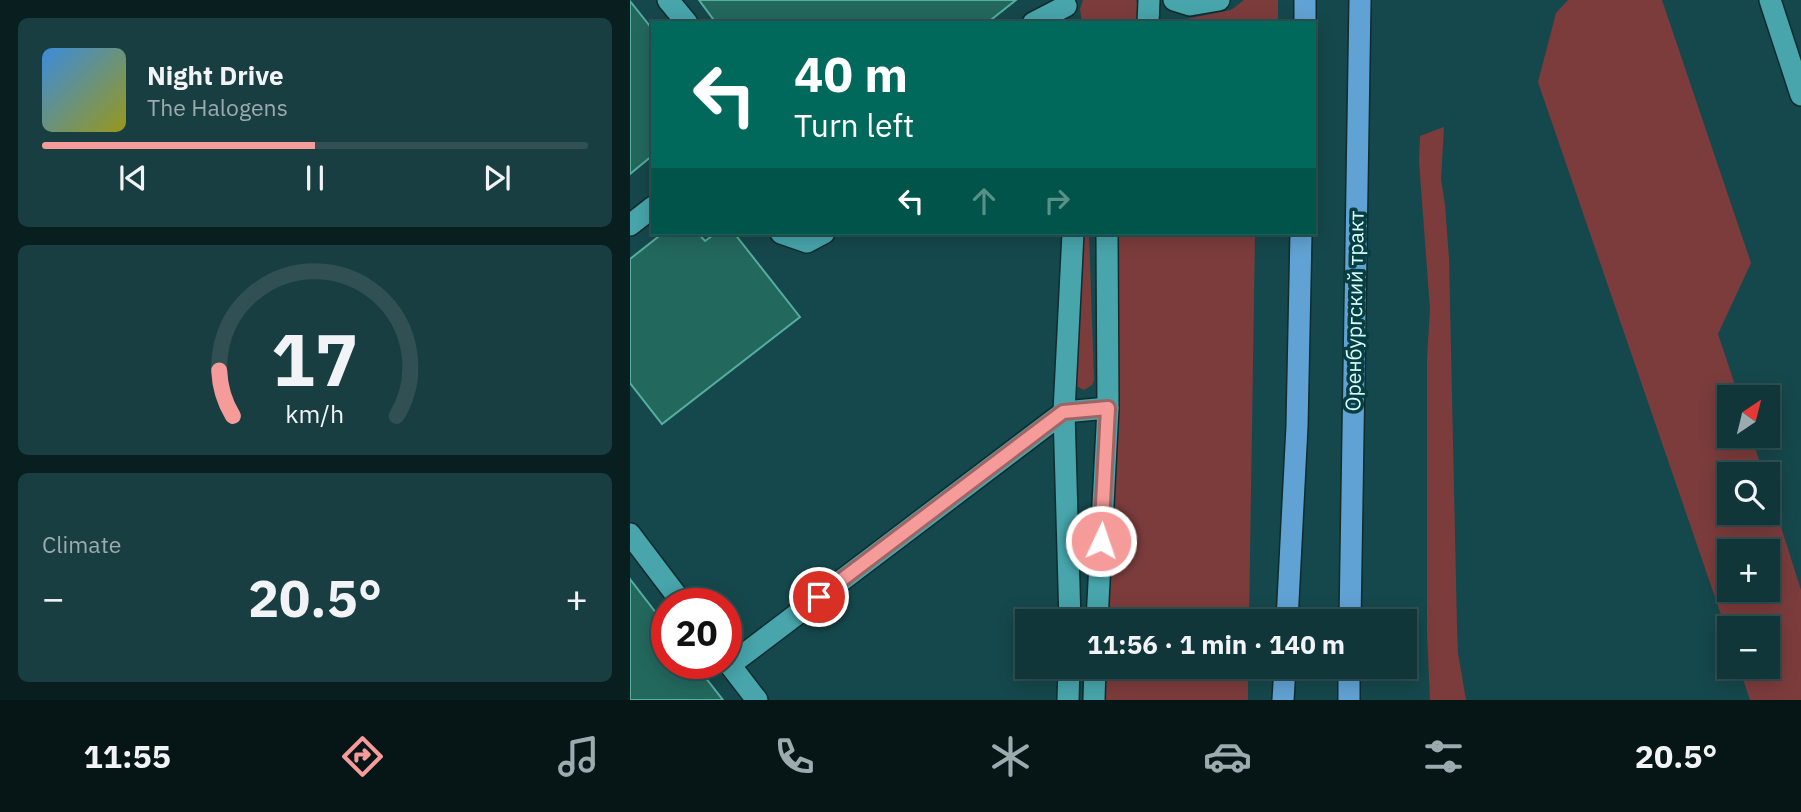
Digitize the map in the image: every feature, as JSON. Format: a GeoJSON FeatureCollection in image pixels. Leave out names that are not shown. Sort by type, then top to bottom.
{"type":"FeatureCollection","features":[{"type":"Feature","properties":{"kind":"main road"},"geometry":{"type":"LineString","coordinates":[[1305,21],[1306,0]]}},
{"type":"Feature","properties":{"kind":"main road","name":"Оренбургский тракт"},"geometry":{"type":"LineString","coordinates":[[1350,609],[1360,0]]}},
{"type":"Feature","properties":{"kind":"main road"},"geometry":{"type":"LineString","coordinates":[[1288,609],[1297,426],[1301,235]]}},
{"type":"Feature","properties":{"kind":"main road"},"geometry":{"type":"LineString","coordinates":[[1283,700],[1284,679]]}},
{"type":"Feature","properties":{"kind":"main road"},"geometry":{"type":"LineString","coordinates":[[1349,679],[1349,700]]}},
{"type":"Feature","properties":{"kind":"street"},"geometry":{"type":"LineString","coordinates":[[668,0],[685,21]]}},
{"type":"Feature","properties":{"kind":"street"},"geometry":{"type":"LineString","coordinates":[[1148,21],[1149,0]]}},
{"type":"Feature","properties":{"kind":"street"},"geometry":{"type":"LineString","coordinates":[[1174,0],[1190,5],[1219,0]]}},
{"type":"Feature","properties":{"kind":"street"},"geometry":{"type":"LineString","coordinates":[[1770,0],[1801,95]]}},
{"type":"Feature","properties":{"kind":"street"},"geometry":{"type":"LineString","coordinates":[[1038,21],[1068,9]]}},
{"type":"Feature","properties":{"kind":"street"},"geometry":{"type":"LineString","coordinates":[[630,225],[651,209]]}},
{"type":"Feature","properties":{"kind":"street"},"geometry":{"type":"LineString","coordinates":[[787,235],[807,242],[820,235]]}},
{"type":"Feature","properties":{"kind":"street"},"geometry":{"type":"LineString","coordinates":[[1070,609],[1063,412],[1073,235]]}},
{"type":"Feature","properties":{"kind":"street"},"geometry":{"type":"LineString","coordinates":[[1098,609],[1108,408],[1107,235]]}},
{"type":"Feature","properties":{"kind":"street"},"geometry":{"type":"LineString","coordinates":[[742,652],[1063,412],[1108,408]]}},
{"type":"Feature","properties":{"kind":"street"},"geometry":{"type":"LineString","coordinates":[[630,534],[671,588]]}},
{"type":"Feature","properties":{"kind":"street"},"geometry":{"type":"LineString","coordinates":[[741,679],[757,700]]}},
{"type":"Feature","properties":{"kind":"street"},"geometry":{"type":"LineString","coordinates":[[1068,700],[1069,679]]}},
{"type":"Feature","properties":{"kind":"street"},"geometry":{"type":"LineString","coordinates":[[1094,700],[1095,679]]}},
{"type":"Feature","properties":{"kind":"shaded area"},"geometry":{"type":"Polygon","coordinates":[[[1083,0],[1136,0],[1137,21],[1082,21],[1080,9],[1083,0]]]}},
{"type":"Feature","properties":{"kind":"shaded area"},"geometry":{"type":"Polygon","coordinates":[[[1244,0],[1278,0],[1278,21],[1181,20],[1231,10],[1244,0]]]}},
{"type":"Feature","properties":{"kind":"shaded area"},"geometry":{"type":"Polygon","coordinates":[[[1568,0],[1662,0],[1751,263],[1718,334],[1735,385],[1717,385],[1717,448],[1755,448],[1760,462],[1717,462],[1717,525],[1780,524],[1801,590],[1801,700],[1750,700],[1743,679],[1780,679],[1780,616],[1721,616],[1538,82],[1556,13],[1568,0]]]}},
{"type":"Feature","properties":{"kind":"shaded area"},"geometry":{"type":"Polygon","coordinates":[[[1444,127],[1441,179],[1449,258],[1457,627],[1458,653],[1466,700],[1430,700],[1427,635],[1427,358],[1430,309],[1419,161],[1420,136],[1444,127]]]}},
{"type":"Feature","properties":{"kind":"shaded area"},"geometry":{"type":"Polygon","coordinates":[[[1084,235],[1089,235],[1092,385],[1084,390],[1074,385],[1072,372],[1084,235]]]}},
{"type":"Feature","properties":{"kind":"shaded area"},"geometry":{"type":"Polygon","coordinates":[[[1112,235],[1255,235],[1249,609],[1103,609],[1112,235]]]}},
{"type":"Feature","properties":{"kind":"shaded area"},"geometry":{"type":"Polygon","coordinates":[[[1100,679],[1248,679],[1248,700],[1099,700],[1100,679]]]}},
{"type":"Feature","properties":{"kind":"building"},"geometry":{"type":"Polygon","coordinates":[[[699,0],[1016,0],[990,21],[715,21],[699,0]]]}},
{"type":"Feature","properties":{"kind":"building"},"geometry":{"type":"Polygon","coordinates":[[[630,1],[651,27],[651,157],[630,174],[630,1]]]}},
{"type":"Feature","properties":{"kind":"building"},"geometry":{"type":"Polygon","coordinates":[[[660,235],[700,235],[705,241],[713,235],[736,235],[800,317],[662,424],[630,383],[630,259],[660,235]]]}},
{"type":"Feature","properties":{"kind":"building"},"geometry":{"type":"Polygon","coordinates":[[[630,579],[651,606],[651,679],[707,679],[723,700],[630,700],[630,579]]]}},
{"type":"Feature","properties":{"kind":"route"},"geometry":{"type":"LineString","coordinates":[[819,597],[1063,412],[1108,408],[1101,541]]}}]}
